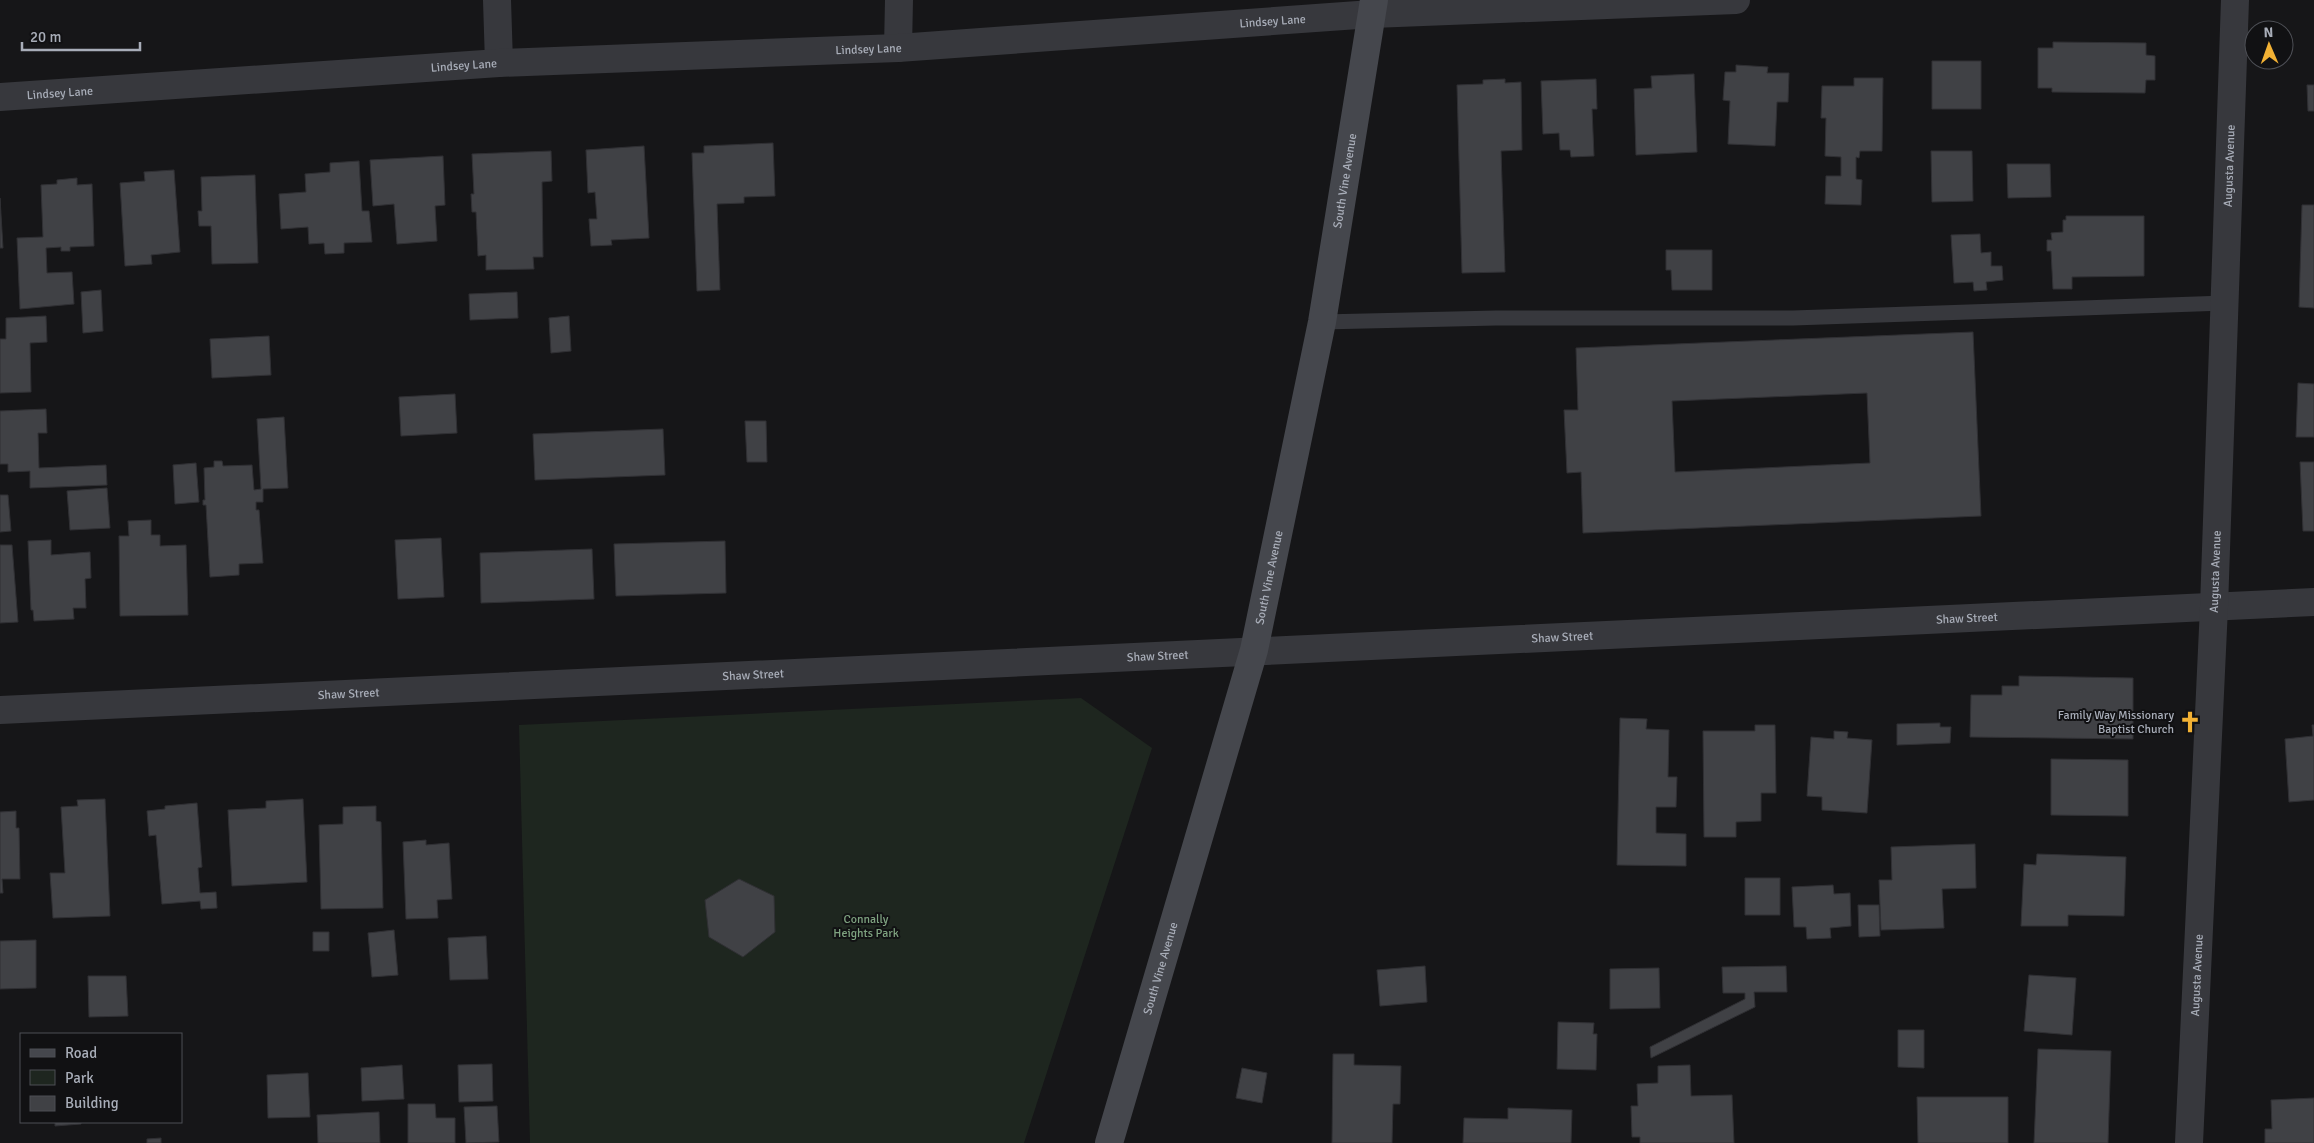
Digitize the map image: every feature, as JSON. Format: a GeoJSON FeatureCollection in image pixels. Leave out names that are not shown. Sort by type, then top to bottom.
{"type":"FeatureCollection","features":[{"type":"Feature","properties":{"kind":"main road","name":"South Vine Avenue"},"geometry":{"type":"LineString","coordinates":[[1109,1143],[1254,650],[1322,322],[1373,7]]}},
{"type":"Feature","properties":{"kind":"street"},"geometry":{"type":"LineString","coordinates":[[497,0],[498,63]]}},
{"type":"Feature","properties":{"kind":"street"},"geometry":{"type":"LineString","coordinates":[[898,48],[899,0]]}},
{"type":"Feature","properties":{"kind":"street","name":"Lindsey Lane"},"geometry":{"type":"LineString","coordinates":[[0,98],[498,63],[898,48],[1373,7],[1736,0]]}},
{"type":"Feature","properties":{"kind":"street","name":"Augusta Avenue"},"geometry":{"type":"LineString","coordinates":[[2189,1143],[2214,607],[2235,0]]}},
{"type":"Feature","properties":{"kind":"street","name":"Shaw Street"},"geometry":{"type":"LineString","coordinates":[[0,710],[2314,602]]}},
{"type":"Feature","properties":{"kind":"lane"},"geometry":{"type":"LineString","coordinates":[[1322,322],[1496,318],[1793,318],[2225,303]]}},
{"type":"Feature","properties":{"kind":"green space","name":"Connally Heights Park"},"geometry":{"type":"Polygon","coordinates":[[[1081,698],[1152,748],[1024,1143],[530,1143],[519,725],[1081,698]]]}},
{"type":"Feature","properties":{"kind":"building"},"geometry":{"type":"Polygon","coordinates":[[[2053,42],[2146,43],[2146,55],[2155,56],[2155,80],[2146,80],[2145,93],[2052,92],[2052,88],[2038,88],[2038,48],[2053,48],[2053,42]]]}},
{"type":"Feature","properties":{"kind":"building"},"geometry":{"type":"Polygon","coordinates":[[[1932,61],[1981,61],[1981,109],[1932,109],[1932,61]]]}},
{"type":"Feature","properties":{"kind":"building"},"geometry":{"type":"Polygon","coordinates":[[[1736,65],[1768,67],[1767,73],[1789,73],[1788,102],[1777,102],[1775,146],[1728,144],[1730,101],[1723,100],[1725,72],[1736,72],[1736,65]]]}},
{"type":"Feature","properties":{"kind":"building"},"geometry":{"type":"Polygon","coordinates":[[[1694,74],[1697,152],[1636,155],[1634,89],[1652,88],[1651,76],[1694,74]]]}},
{"type":"Feature","properties":{"kind":"building"},"geometry":{"type":"Polygon","coordinates":[[[1854,78],[1883,78],[1882,151],[1860,151],[1859,158],[1856,157],[1856,179],[1862,180],[1861,205],[1825,204],[1826,176],[1841,176],[1841,157],[1825,156],[1826,118],[1821,118],[1822,86],[1854,86],[1854,78]]]}},
{"type":"Feature","properties":{"kind":"building"},"geometry":{"type":"Polygon","coordinates":[[[1505,79],[1505,83],[1521,82],[1522,150],[1501,151],[1505,272],[1462,273],[1457,85],[1483,84],[1483,80],[1505,79]]]}},
{"type":"Feature","properties":{"kind":"building"},"geometry":{"type":"Polygon","coordinates":[[[1596,79],[1597,109],[1592,109],[1594,156],[1571,157],[1570,150],[1560,150],[1559,133],[1543,134],[1541,81],[1596,79]]]}},
{"type":"Feature","properties":{"kind":"building"},"geometry":{"type":"Polygon","coordinates":[[[2307,85],[2314,85],[2314,111],[2308,111],[2307,85]]]}},
{"type":"Feature","properties":{"kind":"building"},"geometry":{"type":"Polygon","coordinates":[[[773,143],[775,196],[744,197],[744,203],[717,204],[720,290],[697,291],[692,153],[704,153],[704,146],[773,143]]]}},
{"type":"Feature","properties":{"kind":"building"},"geometry":{"type":"Polygon","coordinates":[[[644,146],[649,238],[611,240],[612,245],[591,246],[589,219],[597,219],[595,192],[588,193],[586,150],[644,146]]]}},
{"type":"Feature","properties":{"kind":"building"},"geometry":{"type":"Polygon","coordinates":[[[551,151],[552,181],[542,182],[543,257],[533,257],[534,269],[486,270],[486,255],[478,256],[476,212],[472,212],[471,194],[474,194],[472,154],[551,151]]]}},
{"type":"Feature","properties":{"kind":"building"},"geometry":{"type":"Polygon","coordinates":[[[1931,151],[1972,151],[1973,201],[1932,202],[1931,151]]]}},
{"type":"Feature","properties":{"kind":"building"},"geometry":{"type":"Polygon","coordinates":[[[443,156],[445,205],[435,206],[437,241],[397,244],[394,204],[373,206],[370,160],[443,156]]]}},
{"type":"Feature","properties":{"kind":"building"},"geometry":{"type":"Polygon","coordinates":[[[359,161],[362,211],[369,211],[372,242],[344,243],[344,253],[325,254],[324,243],[309,244],[308,227],[281,229],[279,194],[306,192],[305,174],[330,172],[330,163],[359,161]]]}},
{"type":"Feature","properties":{"kind":"building"},"geometry":{"type":"Polygon","coordinates":[[[2007,164],[2050,164],[2051,197],[2008,198],[2007,164]]]}},
{"type":"Feature","properties":{"kind":"building"},"geometry":{"type":"Polygon","coordinates":[[[174,170],[180,252],[151,255],[152,264],[125,266],[120,183],[145,181],[144,172],[174,170]]]}},
{"type":"Feature","properties":{"kind":"building"},"geometry":{"type":"Polygon","coordinates":[[[255,175],[258,263],[212,264],[211,226],[199,226],[198,211],[202,211],[201,177],[255,175]]]}},
{"type":"Feature","properties":{"kind":"building"},"geometry":{"type":"Polygon","coordinates":[[[77,178],[77,185],[92,184],[94,246],[70,247],[70,251],[61,251],[61,247],[46,248],[47,273],[72,272],[74,304],[20,309],[17,238],[43,237],[41,185],[57,184],[57,180],[77,178]]]}},
{"type":"Feature","properties":{"kind":"building"},"geometry":{"type":"Polygon","coordinates":[[[0,198],[3,248],[0,248],[0,198]]]}},
{"type":"Feature","properties":{"kind":"building"},"geometry":{"type":"Polygon","coordinates":[[[2302,205],[2314,205],[2314,308],[2299,307],[2302,205]]]}},
{"type":"Feature","properties":{"kind":"building"},"geometry":{"type":"Polygon","coordinates":[[[2066,216],[2144,216],[2144,276],[2072,277],[2072,289],[2053,289],[2051,251],[2047,251],[2047,240],[2052,240],[2051,233],[2063,232],[2063,220],[2066,220],[2066,216]]]}},
{"type":"Feature","properties":{"kind":"building"},"geometry":{"type":"Polygon","coordinates":[[[1980,234],[1981,253],[1991,252],[1991,266],[2002,266],[2003,280],[1986,282],[1987,290],[1974,291],[1973,282],[1954,283],[1951,235],[1980,234]]]}},
{"type":"Feature","properties":{"kind":"building"},"geometry":{"type":"Polygon","coordinates":[[[1666,250],[1712,250],[1712,290],[1672,290],[1671,270],[1666,270],[1666,250]]]}},
{"type":"Feature","properties":{"kind":"building"},"geometry":{"type":"Polygon","coordinates":[[[101,290],[103,331],[83,333],[81,292],[101,290]]]}},
{"type":"Feature","properties":{"kind":"building"},"geometry":{"type":"Polygon","coordinates":[[[517,292],[518,318],[470,320],[469,294],[517,292]]]}},
{"type":"Feature","properties":{"kind":"building"},"geometry":{"type":"Polygon","coordinates":[[[46,316],[47,342],[30,343],[31,392],[0,393],[0,339],[6,339],[6,318],[46,316]]]}},
{"type":"Feature","properties":{"kind":"building"},"geometry":{"type":"Polygon","coordinates":[[[569,316],[571,351],[551,353],[549,318],[569,316]]]}},
{"type":"Feature","properties":{"kind":"building"},"geometry":{"type":"Polygon","coordinates":[[[1973,332],[1981,516],[1583,533],[1581,472],[1567,473],[1564,410],[1578,410],[1576,348],[1973,332]],[[1867,393],[1672,401],[1675,472],[1870,463],[1867,393]]]}},
{"type":"Feature","properties":{"kind":"building"},"geometry":{"type":"Polygon","coordinates":[[[269,336],[271,375],[212,378],[210,339],[269,336]]]}},
{"type":"Feature","properties":{"kind":"building"},"geometry":{"type":"Polygon","coordinates":[[[2298,383],[2314,384],[2314,437],[2296,437],[2298,383]]]}},
{"type":"Feature","properties":{"kind":"building"},"geometry":{"type":"Polygon","coordinates":[[[455,394],[457,433],[401,436],[399,397],[455,394]]]}},
{"type":"Feature","properties":{"kind":"building"},"geometry":{"type":"Polygon","coordinates":[[[46,409],[47,433],[38,433],[39,468],[106,465],[107,485],[30,488],[30,471],[8,472],[8,464],[0,464],[0,411],[46,409]]]}},
{"type":"Feature","properties":{"kind":"building"},"geometry":{"type":"Polygon","coordinates":[[[284,417],[288,488],[263,489],[263,502],[256,502],[256,510],[259,510],[263,563],[239,564],[239,575],[210,577],[206,505],[203,505],[203,500],[205,500],[204,468],[214,467],[214,461],[222,461],[223,466],[252,465],[254,490],[261,489],[257,419],[284,417]]]}},
{"type":"Feature","properties":{"kind":"building"},"geometry":{"type":"Polygon","coordinates":[[[745,421],[766,421],[767,462],[747,462],[745,421]]]}},
{"type":"Feature","properties":{"kind":"building"},"geometry":{"type":"Polygon","coordinates":[[[663,429],[665,475],[535,480],[533,434],[663,429]]]}},
{"type":"Feature","properties":{"kind":"building"},"geometry":{"type":"Polygon","coordinates":[[[2300,462],[2314,462],[2314,531],[2303,531],[2300,462]]]}},
{"type":"Feature","properties":{"kind":"building"},"geometry":{"type":"Polygon","coordinates":[[[196,463],[199,502],[175,504],[173,465],[196,463]]]}},
{"type":"Feature","properties":{"kind":"building"},"geometry":{"type":"Polygon","coordinates":[[[107,488],[110,528],[70,530],[67,491],[107,488]]]}},
{"type":"Feature","properties":{"kind":"building"},"geometry":{"type":"Polygon","coordinates":[[[0,495],[8,495],[11,531],[0,532],[0,495]]]}},
{"type":"Feature","properties":{"kind":"building"},"geometry":{"type":"Polygon","coordinates":[[[151,520],[151,535],[160,535],[160,546],[186,545],[188,615],[120,616],[119,536],[129,536],[128,521],[151,520]]]}},
{"type":"Feature","properties":{"kind":"building"},"geometry":{"type":"Polygon","coordinates":[[[441,538],[444,597],[398,599],[395,540],[441,538]]]}},
{"type":"Feature","properties":{"kind":"building"},"geometry":{"type":"Polygon","coordinates":[[[51,540],[51,555],[90,552],[91,578],[85,579],[86,608],[73,608],[74,619],[34,621],[33,610],[31,610],[28,541],[51,540]]]}},
{"type":"Feature","properties":{"kind":"building"},"geometry":{"type":"Polygon","coordinates":[[[725,541],[726,593],[616,596],[614,544],[725,541]]]}},
{"type":"Feature","properties":{"kind":"building"},"geometry":{"type":"Polygon","coordinates":[[[0,545],[12,545],[18,622],[0,623],[0,545]]]}},
{"type":"Feature","properties":{"kind":"building"},"geometry":{"type":"Polygon","coordinates":[[[592,549],[594,599],[481,603],[480,553],[592,549]]]}},
{"type":"Feature","properties":{"kind":"building"},"geometry":{"type":"Polygon","coordinates":[[[2019,676],[2133,678],[2133,739],[1970,737],[1971,695],[2002,695],[2002,686],[2019,686],[2019,676]]]}},
{"type":"Feature","properties":{"kind":"building"},"geometry":{"type":"Polygon","coordinates":[[[1620,718],[1647,719],[1646,729],[1669,730],[1668,777],[1677,777],[1676,807],[1656,807],[1656,833],[1686,834],[1686,866],[1617,865],[1620,718]]]}},
{"type":"Feature","properties":{"kind":"building"},"geometry":{"type":"Polygon","coordinates":[[[1940,723],[1940,727],[1951,727],[1950,743],[1897,745],[1897,724],[1940,723]]]}},
{"type":"Feature","properties":{"kind":"building"},"geometry":{"type":"Polygon","coordinates":[[[1755,725],[1775,725],[1776,793],[1761,793],[1761,821],[1736,822],[1736,837],[1704,837],[1703,731],[1755,731],[1755,725]]]}},
{"type":"Feature","properties":{"kind":"building"},"geometry":{"type":"Polygon","coordinates":[[[2312,725],[2314,725],[2314,800],[2289,802],[2285,739],[2313,736],[2312,725]]]}},
{"type":"Feature","properties":{"kind":"building"},"geometry":{"type":"Polygon","coordinates":[[[1834,731],[1848,732],[1847,738],[1872,740],[1867,813],[1822,810],[1822,797],[1807,796],[1811,737],[1834,739],[1834,731]]]}},
{"type":"Feature","properties":{"kind":"building"},"geometry":{"type":"Polygon","coordinates":[[[2051,759],[2128,760],[2128,816],[2051,815],[2051,759]]]}},
{"type":"Feature","properties":{"kind":"building"},"geometry":{"type":"Polygon","coordinates":[[[105,799],[110,916],[53,918],[50,873],[65,873],[61,807],[78,806],[77,800],[105,799]]]}},
{"type":"Feature","properties":{"kind":"building"},"geometry":{"type":"Polygon","coordinates":[[[303,799],[307,882],[232,886],[228,810],[266,808],[266,801],[303,799]]]}},
{"type":"Feature","properties":{"kind":"building"},"geometry":{"type":"Polygon","coordinates":[[[197,803],[202,867],[198,868],[200,893],[216,892],[217,908],[201,909],[200,901],[162,904],[156,835],[149,836],[147,811],[165,809],[165,806],[197,803]]]}},
{"type":"Feature","properties":{"kind":"building"},"geometry":{"type":"Polygon","coordinates":[[[376,806],[376,821],[381,822],[383,908],[321,909],[319,825],[343,824],[343,807],[376,806]]]}},
{"type":"Feature","properties":{"kind":"building"},"geometry":{"type":"Polygon","coordinates":[[[16,811],[16,828],[19,828],[20,879],[2,879],[3,893],[0,893],[0,812],[16,811]]]}},
{"type":"Feature","properties":{"kind":"building"},"geometry":{"type":"Polygon","coordinates":[[[426,840],[426,845],[449,843],[452,899],[437,900],[438,918],[406,919],[403,842],[426,840]]]}},
{"type":"Feature","properties":{"kind":"building"},"geometry":{"type":"Polygon","coordinates":[[[1975,844],[1976,888],[1942,889],[1944,928],[1881,930],[1879,880],[1892,880],[1891,847],[1975,844]]]}},
{"type":"Feature","properties":{"kind":"building"},"geometry":{"type":"Polygon","coordinates":[[[2037,854],[2126,857],[2124,916],[2068,915],[2068,926],[2021,926],[2024,864],[2036,865],[2037,854]]]}},
{"type":"Feature","properties":{"kind":"building"},"geometry":{"type":"Polygon","coordinates":[[[1745,878],[1780,878],[1780,915],[1745,915],[1745,878]]]}},
{"type":"Feature","properties":{"kind":"building"},"geometry":{"type":"Polygon","coordinates":[[[739,879],[774,896],[775,932],[743,957],[709,937],[705,900],[739,879]]]}},
{"type":"Feature","properties":{"kind":"building"},"geometry":{"type":"Polygon","coordinates":[[[1833,885],[1834,894],[1850,893],[1851,926],[1830,928],[1831,938],[1807,939],[1806,927],[1794,927],[1792,887],[1833,885]]]}},
{"type":"Feature","properties":{"kind":"building"},"geometry":{"type":"Polygon","coordinates":[[[1858,905],[1879,905],[1880,936],[1859,937],[1858,905]]]}},
{"type":"Feature","properties":{"kind":"building"},"geometry":{"type":"Polygon","coordinates":[[[394,930],[398,975],[372,977],[368,933],[394,930]]]}},
{"type":"Feature","properties":{"kind":"building"},"geometry":{"type":"Polygon","coordinates":[[[313,932],[329,932],[329,951],[313,951],[313,932]]]}},
{"type":"Feature","properties":{"kind":"building"},"geometry":{"type":"Polygon","coordinates":[[[486,936],[488,979],[450,980],[448,938],[486,936]]]}},
{"type":"Feature","properties":{"kind":"building"},"geometry":{"type":"Polygon","coordinates":[[[36,940],[36,988],[0,989],[0,941],[36,940]]]}},
{"type":"Feature","properties":{"kind":"building"},"geometry":{"type":"Polygon","coordinates":[[[1425,966],[1427,1002],[1380,1006],[1377,970],[1425,966]]]}},
{"type":"Feature","properties":{"kind":"building"},"geometry":{"type":"Polygon","coordinates":[[[1786,966],[1787,992],[1754,992],[1755,1007],[1651,1058],[1650,1047],[1745,999],[1745,993],[1723,993],[1722,967],[1786,966]]]}},
{"type":"Feature","properties":{"kind":"building"},"geometry":{"type":"Polygon","coordinates":[[[1659,968],[1660,1008],[1610,1009],[1610,969],[1659,968]]]}},
{"type":"Feature","properties":{"kind":"building"},"geometry":{"type":"Polygon","coordinates":[[[2029,975],[2076,978],[2072,1035],[2024,1031],[2029,975]]]}},
{"type":"Feature","properties":{"kind":"building"},"geometry":{"type":"Polygon","coordinates":[[[88,976],[126,976],[128,1016],[89,1017],[88,976]]]}},
{"type":"Feature","properties":{"kind":"building"},"geometry":{"type":"Polygon","coordinates":[[[1558,1022],[1594,1023],[1593,1034],[1597,1034],[1596,1070],[1557,1069],[1558,1022]]]}},
{"type":"Feature","properties":{"kind":"building"},"geometry":{"type":"Polygon","coordinates":[[[1898,1030],[1924,1030],[1924,1068],[1898,1067],[1898,1030]]]}},
{"type":"Feature","properties":{"kind":"building"},"geometry":{"type":"Polygon","coordinates":[[[2038,1049],[2111,1051],[2108,1143],[2034,1143],[2038,1049]]]}},
{"type":"Feature","properties":{"kind":"building"},"geometry":{"type":"Polygon","coordinates":[[[1333,1054],[1354,1054],[1354,1065],[1401,1066],[1400,1104],[1393,1104],[1392,1143],[1332,1143],[1333,1054]]]}},
{"type":"Feature","properties":{"kind":"building"},"geometry":{"type":"Polygon","coordinates":[[[492,1064],[493,1101],[459,1102],[458,1065],[492,1064]]]}},
{"type":"Feature","properties":{"kind":"building"},"geometry":{"type":"Polygon","coordinates":[[[402,1065],[404,1099],[362,1101],[361,1068],[402,1065]]]}},
{"type":"Feature","properties":{"kind":"building"},"geometry":{"type":"Polygon","coordinates":[[[1690,1065],[1691,1096],[1732,1095],[1734,1143],[1640,1143],[1640,1137],[1632,1137],[1631,1106],[1638,1106],[1637,1084],[1658,1083],[1658,1066],[1690,1065]]]}},
{"type":"Feature","properties":{"kind":"building"},"geometry":{"type":"Polygon","coordinates":[[[1242,1068],[1267,1073],[1262,1103],[1236,1098],[1242,1068]]]}},
{"type":"Feature","properties":{"kind":"building"},"geometry":{"type":"Polygon","coordinates":[[[308,1073],[310,1117],[268,1118],[267,1075],[308,1073]]]}},
{"type":"Feature","properties":{"kind":"building"},"geometry":{"type":"Polygon","coordinates":[[[1917,1097],[2008,1097],[2008,1143],[1918,1143],[1917,1097]]]}},
{"type":"Feature","properties":{"kind":"building"},"geometry":{"type":"Polygon","coordinates":[[[2314,1098],[2314,1143],[2265,1143],[2265,1129],[2272,1129],[2271,1100],[2314,1098]]]}},
{"type":"Feature","properties":{"kind":"building"},"geometry":{"type":"Polygon","coordinates":[[[408,1104],[435,1104],[436,1118],[455,1118],[455,1143],[408,1143],[408,1104]]]}},
{"type":"Feature","properties":{"kind":"building"},"geometry":{"type":"Polygon","coordinates":[[[497,1106],[499,1142],[466,1143],[464,1107],[497,1106]]]}},
{"type":"Feature","properties":{"kind":"building"},"geometry":{"type":"Polygon","coordinates":[[[1508,1108],[1572,1110],[1571,1143],[1463,1143],[1464,1118],[1508,1119],[1508,1108]]]}},
{"type":"Feature","properties":{"kind":"building"},"geometry":{"type":"Polygon","coordinates":[[[379,1112],[380,1143],[318,1143],[317,1115],[379,1112]]]}},
{"type":"Feature","properties":{"kind":"building"},"geometry":{"type":"Polygon","coordinates":[[[55,1123],[81,1123],[81,1124],[55,1126],[55,1123]]]}},
{"type":"Feature","properties":{"kind":"building"},"geometry":{"type":"Polygon","coordinates":[[[161,1138],[161,1143],[147,1143],[147,1139],[161,1138]]]}},
{"type":"Feature","properties":{"kind":"place","name":"Family Way Missionary Baptist Church"},"geometry":{"type":"Point","coordinates":[2190,722]}}]}
